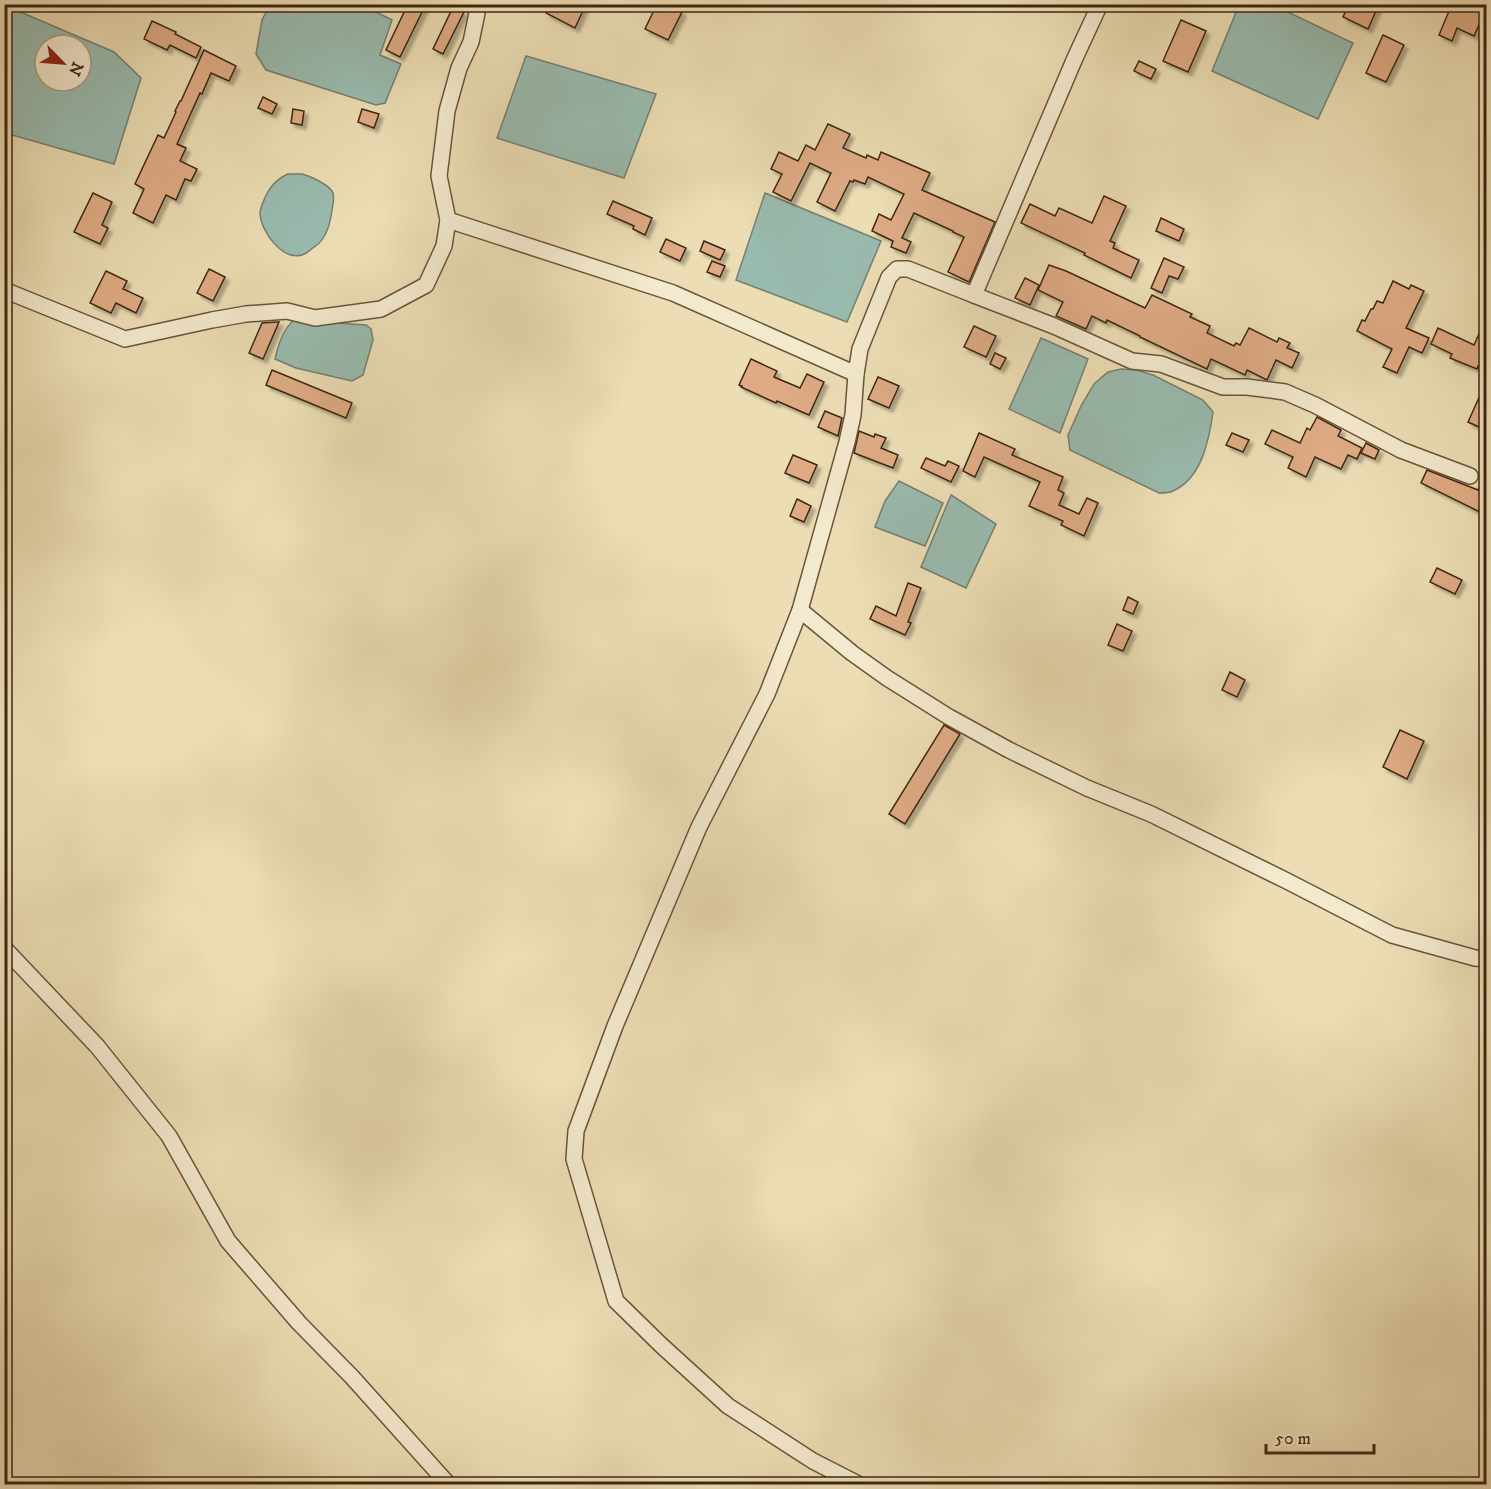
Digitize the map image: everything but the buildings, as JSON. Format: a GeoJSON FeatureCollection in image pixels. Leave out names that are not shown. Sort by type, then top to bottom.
{"type":"FeatureCollection","features":[{"type":"Feature","properties":{"kind":"street"},"geometry":{"type":"LineString","coordinates":[[4,290],[125,339],[246,314],[287,311],[315,318],[381,309],[426,285],[444,246],[448,220],[439,176],[447,111],[459,68],[471,42],[477,13],[474,4]]}},
{"type":"Feature","properties":{"kind":"street"},"geometry":{"type":"LineString","coordinates":[[974,295],[1100,4]]}},
{"type":"Feature","properties":{"kind":"street"},"geometry":{"type":"LineString","coordinates":[[448,220],[673,292],[855,374]]}},
{"type":"Feature","properties":{"kind":"street"},"geometry":{"type":"LineString","coordinates":[[858,1485],[813,1461],[728,1406],[616,1301],[574,1159],[576,1131],[615,1026],[699,827],[766,694],[800,610],[854,415],[855,374],[860,349],[889,277],[897,269],[908,270],[1054,326],[1132,361],[1161,364],[1223,387],[1247,387],[1286,392],[1401,450],[1470,476]]}},
{"type":"Feature","properties":{"kind":"street"},"geometry":{"type":"LineString","coordinates":[[800,610],[852,653],[887,678],[949,717],[1009,750],[1087,788],[1151,814],[1392,934],[1475,958],[1486,959]]}},
{"type":"Feature","properties":{"kind":"street"},"geometry":{"type":"LineString","coordinates":[[4,948],[97,1046],[169,1136],[228,1241],[299,1323],[352,1377],[448,1485]]}},
{"type":"Feature","properties":{"kind":"water"},"geometry":{"type":"Polygon","coordinates":[[[4,5],[70,33],[33,33],[33,93],[93,93],[93,43],[114,52],[141,78],[114,164],[5,133],[4,5]]]}},
{"type":"Feature","properties":{"kind":"water"},"geometry":{"type":"Polygon","coordinates":[[[270,5],[347,5],[376,12],[392,20],[380,55],[401,64],[385,103],[376,105],[266,70],[256,54],[262,20],[270,5]]]}},
{"type":"Feature","properties":{"kind":"water"},"geometry":{"type":"Polygon","coordinates":[[[1239,5],[1273,5],[1353,43],[1318,119],[1212,71],[1239,5]]]}},
{"type":"Feature","properties":{"kind":"water"},"geometry":{"type":"Polygon","coordinates":[[[526,56],[656,94],[624,178],[497,138],[526,56]]]}},
{"type":"Feature","properties":{"kind":"water"},"geometry":{"type":"Polygon","coordinates":[[[288,174],[302,174],[315,179],[328,187],[334,196],[330,221],[321,241],[306,253],[294,256],[280,249],[268,236],[260,214],[270,188],[288,174]]]}},
{"type":"Feature","properties":{"kind":"water"},"geometry":{"type":"Polygon","coordinates":[[[765,193],[881,241],[847,322],[736,280],[765,193]]]}},
{"type":"Feature","properties":{"kind":"water"},"geometry":{"type":"Polygon","coordinates":[[[294,320],[366,325],[371,329],[373,340],[363,375],[352,381],[296,368],[275,359],[279,343],[294,320]]]}},
{"type":"Feature","properties":{"kind":"water"},"geometry":{"type":"Polygon","coordinates":[[[1041,338],[1088,359],[1060,433],[1009,409],[1041,338]]]}},
{"type":"Feature","properties":{"kind":"water"},"geometry":{"type":"Polygon","coordinates":[[[1121,369],[1153,375],[1203,400],[1213,412],[1206,446],[1197,468],[1183,485],[1171,492],[1159,493],[1070,450],[1068,435],[1094,384],[1108,372],[1121,369]]]}},
{"type":"Feature","properties":{"kind":"water"},"geometry":{"type":"Polygon","coordinates":[[[899,481],[943,503],[925,546],[875,527],[885,501],[899,481]]]}},
{"type":"Feature","properties":{"kind":"water"},"geometry":{"type":"Polygon","coordinates":[[[951,495],[996,524],[966,588],[921,567],[951,495]]]}}]}
